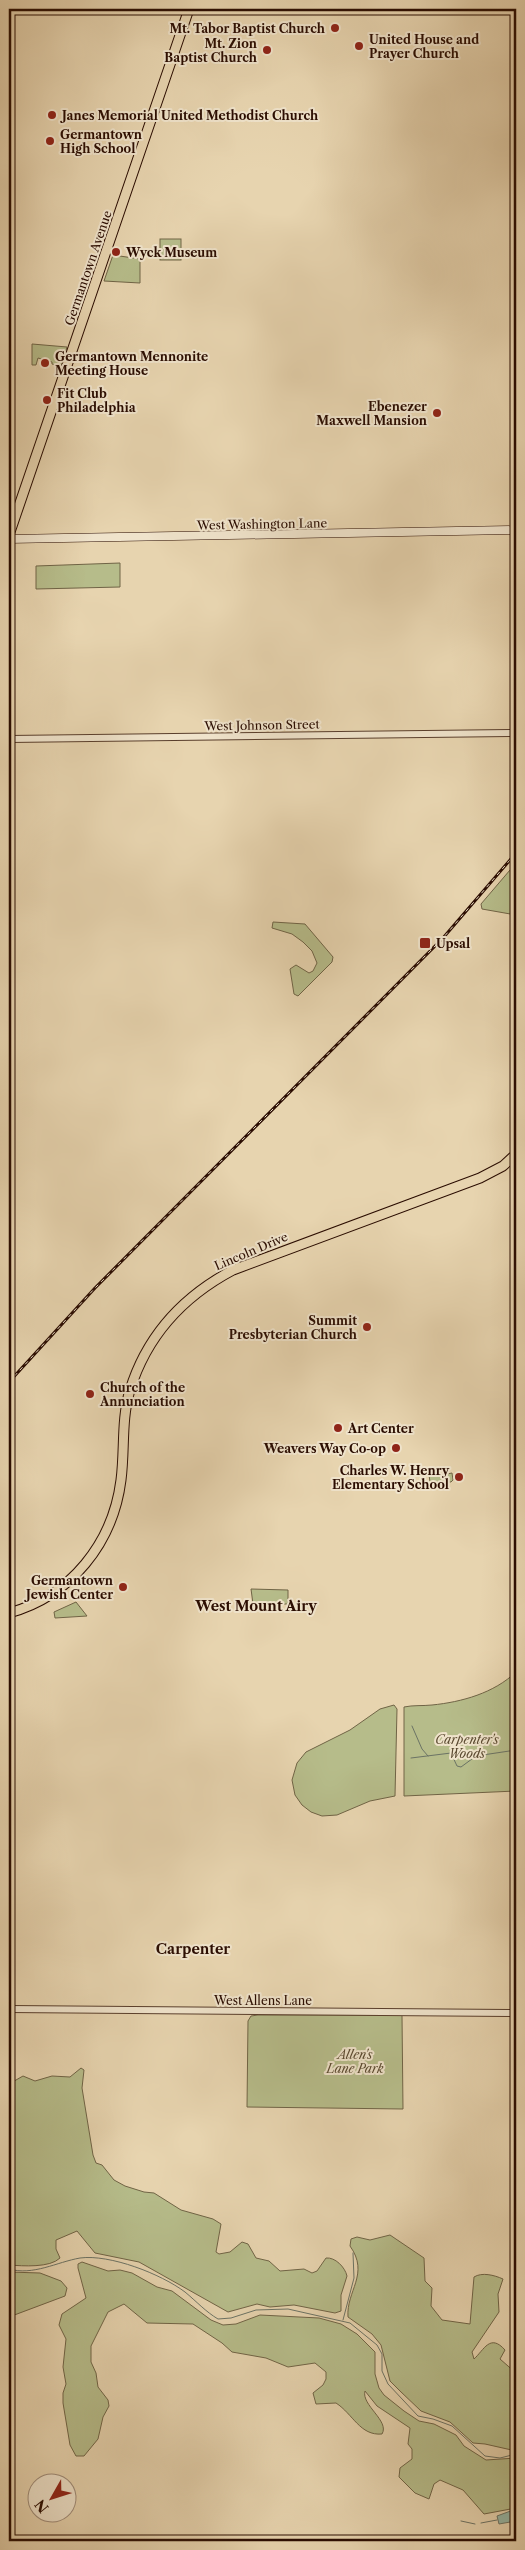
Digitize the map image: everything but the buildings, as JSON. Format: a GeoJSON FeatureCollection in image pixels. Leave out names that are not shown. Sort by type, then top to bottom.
{"type":"FeatureCollection","features":[{"type":"Feature","properties":{"kind":"main road","name":"Germantown Avenue"},"geometry":{"type":"LineString","coordinates":[[9,535],[189,9]]}},
{"type":"Feature","properties":{"kind":"main road","name":"West Washington Lane"},"geometry":{"type":"LineString","coordinates":[[9,539],[516,530]]}},
{"type":"Feature","properties":{"kind":"main road","name":"Lincoln Drive"},"geometry":{"type":"LineString","coordinates":[[9,1613],[38,1602],[64,1586],[85,1566],[99,1545],[112,1516],[119,1490],[124,1416],[134,1378],[154,1338],[189,1298],[210,1283],[234,1270],[480,1178],[497,1170],[516,1154]]}},
{"type":"Feature","properties":{"kind":"street","name":"West Johnson Street"},"geometry":{"type":"LineString","coordinates":[[9,739],[516,733]]}},
{"type":"Feature","properties":{"kind":"street","name":"West Allens Lane"},"geometry":{"type":"LineString","coordinates":[[9,2010],[516,2013]]}},
{"type":"Feature","properties":{"kind":"green space"},"geometry":{"type":"Polygon","coordinates":[[[160,239],[181,239],[181,260],[160,260],[160,239]]]}},
{"type":"Feature","properties":{"kind":"green space"},"geometry":{"type":"Polygon","coordinates":[[[113,255],[140,259],[140,283],[104,281],[113,255]]]}},
{"type":"Feature","properties":{"kind":"green space"},"geometry":{"type":"Polygon","coordinates":[[[32,344],[67,347],[61,367],[38,358],[36,365],[32,365],[32,344]]]}},
{"type":"Feature","properties":{"kind":"green space"},"geometry":{"type":"Polygon","coordinates":[[[120,563],[120,587],[36,589],[36,566],[120,563]]]}},
{"type":"Feature","properties":{"kind":"green space"},"geometry":{"type":"Polygon","coordinates":[[[516,863],[516,915],[482,909],[481,904],[516,863]]]}},
{"type":"Feature","properties":{"kind":"green space"},"geometry":{"type":"Polygon","coordinates":[[[273,922],[305,924],[333,957],[332,962],[298,996],[294,994],[290,969],[296,965],[309,973],[313,971],[317,963],[312,951],[303,942],[292,934],[272,928],[273,922]]]}},
{"type":"Feature","properties":{"kind":"green space"},"geometry":{"type":"Polygon","coordinates":[[[435,1471],[442,1475],[452,1473],[453,1480],[451,1482],[430,1482],[429,1475],[435,1471]]]}},
{"type":"Feature","properties":{"kind":"green space"},"geometry":{"type":"Polygon","coordinates":[[[251,1589],[288,1590],[288,1604],[253,1604],[251,1589]]]}},
{"type":"Feature","properties":{"kind":"green space"},"geometry":{"type":"Polygon","coordinates":[[[76,1602],[87,1616],[55,1618],[54,1612],[76,1602]]]}},
{"type":"Feature","properties":{"kind":"green space","name":"Carpenter's Woods"},"geometry":{"type":"Polygon","coordinates":[[[516,1672],[516,1791],[404,1796],[404,1707],[443,1704],[466,1699],[498,1686],[516,1672]]]}},
{"type":"Feature","properties":{"kind":"green space"},"geometry":{"type":"Polygon","coordinates":[[[394,1705],[397,1709],[395,1796],[370,1801],[337,1815],[322,1816],[311,1812],[302,1805],[295,1795],[292,1780],[297,1763],[306,1752],[350,1730],[380,1709],[394,1705]]]}},
{"type":"Feature","properties":{"kind":"green space","name":"Allen's Lane Park"},"geometry":{"type":"Polygon","coordinates":[[[402,2015],[403,2109],[247,2107],[248,2021],[251,2016],[402,2015]]]}},
{"type":"Feature","properties":{"kind":"green space"},"geometry":{"type":"Polygon","coordinates":[[[81,2068],[84,2070],[82,2088],[93,2155],[96,2163],[102,2165],[114,2180],[125,2186],[154,2193],[181,2210],[213,2219],[221,2224],[216,2252],[219,2254],[230,2252],[242,2242],[248,2244],[256,2258],[269,2261],[280,2271],[304,2269],[312,2273],[317,2271],[326,2258],[336,2261],[344,2269],[347,2276],[341,2295],[341,2311],[335,2313],[294,2305],[270,2307],[257,2304],[228,2312],[139,2262],[95,2253],[77,2231],[56,2240],[56,2249],[60,2258],[56,2261],[36,2266],[9,2265],[9,2223],[12,2210],[9,2196],[9,2084],[23,2076],[35,2081],[52,2076],[70,2077],[81,2068]]]}},
{"type":"Feature","properties":{"kind":"green space"},"geometry":{"type":"Polygon","coordinates":[[[390,2235],[424,2258],[425,2281],[432,2288],[431,2306],[442,2320],[470,2324],[474,2277],[488,2275],[503,2279],[498,2294],[499,2312],[472,2352],[474,2359],[491,2343],[500,2345],[505,2350],[500,2359],[516,2373],[516,2451],[473,2443],[450,2422],[421,2411],[390,2381],[381,2345],[372,2334],[348,2317],[350,2299],[358,2274],[356,2256],[350,2246],[351,2239],[357,2237],[370,2240],[390,2235]]]}},
{"type":"Feature","properties":{"kind":"green space"},"geometry":{"type":"Polygon","coordinates":[[[82,2262],[108,2271],[120,2270],[132,2273],[157,2287],[172,2291],[211,2320],[223,2325],[236,2324],[260,2315],[319,2318],[341,2324],[357,2334],[375,2352],[375,2374],[379,2388],[384,2395],[404,2411],[419,2421],[434,2424],[456,2435],[464,2446],[486,2460],[516,2458],[516,2508],[484,2514],[463,2490],[440,2480],[434,2484],[429,2499],[415,2493],[399,2477],[400,2468],[412,2459],[412,2449],[408,2444],[410,2428],[377,2406],[365,2391],[367,2402],[382,2424],[382,2434],[374,2434],[362,2428],[336,2403],[316,2404],[313,2393],[323,2385],[326,2379],[326,2372],[315,2363],[288,2367],[266,2358],[232,2352],[193,2324],[147,2323],[124,2304],[108,2312],[91,2346],[91,2362],[96,2373],[98,2387],[108,2400],[109,2406],[103,2417],[98,2439],[84,2456],[76,2456],[70,2445],[63,2403],[63,2393],[66,2384],[63,2367],[66,2339],[59,2325],[62,2314],[86,2298],[78,2268],[78,2264],[82,2262]]]}},
{"type":"Feature","properties":{"kind":"green space"},"geometry":{"type":"Polygon","coordinates":[[[9,2272],[40,2273],[61,2281],[67,2288],[65,2296],[9,2317],[9,2272]]]}},
{"type":"Feature","properties":{"kind":"shaded area"},"geometry":{"type":"Polygon","coordinates":[[[516,2509],[516,2521],[499,2524],[497,2516],[516,2509]]]}},
{"type":"Feature","properties":{"kind":"waterway"},"geometry":{"type":"LineString","coordinates":[[412,1726],[422,1749],[428,1756]]}},
{"type":"Feature","properties":{"kind":"waterway"},"geometry":{"type":"LineString","coordinates":[[411,1758],[451,1753],[457,1766],[461,1767],[476,1756],[516,1750]]}},
{"type":"Feature","properties":{"kind":"waterway"},"geometry":{"type":"LineString","coordinates":[[343,2320],[354,2278],[353,2253]]}},
{"type":"Feature","properties":{"kind":"waterway"},"geometry":{"type":"LineString","coordinates":[[9,2269],[27,2271],[80,2258],[106,2259],[149,2272],[175,2285],[218,2319],[231,2318],[256,2310],[288,2309],[350,2323],[377,2345],[382,2354],[382,2371],[388,2384],[418,2416],[452,2426],[485,2456],[500,2458],[516,2454]]}},
{"type":"Feature","properties":{"kind":"waterway"},"geometry":{"type":"LineString","coordinates":[[481,2523],[497,2520]]}},
{"type":"Feature","properties":{"kind":"waterway"},"geometry":{"type":"LineString","coordinates":[[461,2521],[475,2524]]}},
{"type":"Feature","properties":{"kind":"railway"},"geometry":{"type":"LineString","coordinates":[[9,1382],[95,1288],[443,938],[516,853]]}},
{"type":"Feature","properties":{"kind":"place","name":"Mt. Tabor Baptist Church"},"geometry":{"type":"Point","coordinates":[335,28]}},
{"type":"Feature","properties":{"kind":"place","name":"United House and Prayer Church"},"geometry":{"type":"Point","coordinates":[359,46]}},
{"type":"Feature","properties":{"kind":"place","name":"Mt. Zion Baptist Church"},"geometry":{"type":"Point","coordinates":[267,50]}},
{"type":"Feature","properties":{"kind":"place","name":"Janes Memorial United Methodist Church"},"geometry":{"type":"Point","coordinates":[52,115]}},
{"type":"Feature","properties":{"kind":"place","name":"Germantown High School"},"geometry":{"type":"Point","coordinates":[50,141]}},
{"type":"Feature","properties":{"kind":"place","name":"Wyck Museum"},"geometry":{"type":"Point","coordinates":[116,252]}},
{"type":"Feature","properties":{"kind":"place","name":"Germantown Mennonite Meeting House"},"geometry":{"type":"Point","coordinates":[45,363]}},
{"type":"Feature","properties":{"kind":"place","name":"Fit Club Philadelphia"},"geometry":{"type":"Point","coordinates":[47,400]}},
{"type":"Feature","properties":{"kind":"place","name":"Ebenezer Maxwell Mansion"},"geometry":{"type":"Point","coordinates":[437,413]}},
{"type":"Feature","properties":{"kind":"place","name":"Upsal"},"geometry":{"type":"Point","coordinates":[425,943]}},
{"type":"Feature","properties":{"kind":"place","name":"Summit Presbyterian Church"},"geometry":{"type":"Point","coordinates":[367,1327]}},
{"type":"Feature","properties":{"kind":"place","name":"Church of the Annunciation"},"geometry":{"type":"Point","coordinates":[90,1394]}},
{"type":"Feature","properties":{"kind":"place","name":"Art Center"},"geometry":{"type":"Point","coordinates":[338,1428]}},
{"type":"Feature","properties":{"kind":"place","name":"Weavers Way Co‑op"},"geometry":{"type":"Point","coordinates":[396,1448]}},
{"type":"Feature","properties":{"kind":"place","name":"Charles W. Henry Elementary School"},"geometry":{"type":"Point","coordinates":[459,1477]}},
{"type":"Feature","properties":{"kind":"place","name":"Germantown Jewish Center"},"geometry":{"type":"Point","coordinates":[123,1587]}},
{"type":"Feature","properties":{"kind":"district","name":"West Mount Airy"},"geometry":{"type":"Point","coordinates":[256,1606]}},
{"type":"Feature","properties":{"kind":"district","name":"Carpenter"},"geometry":{"type":"Point","coordinates":[193,1949]}}]}
